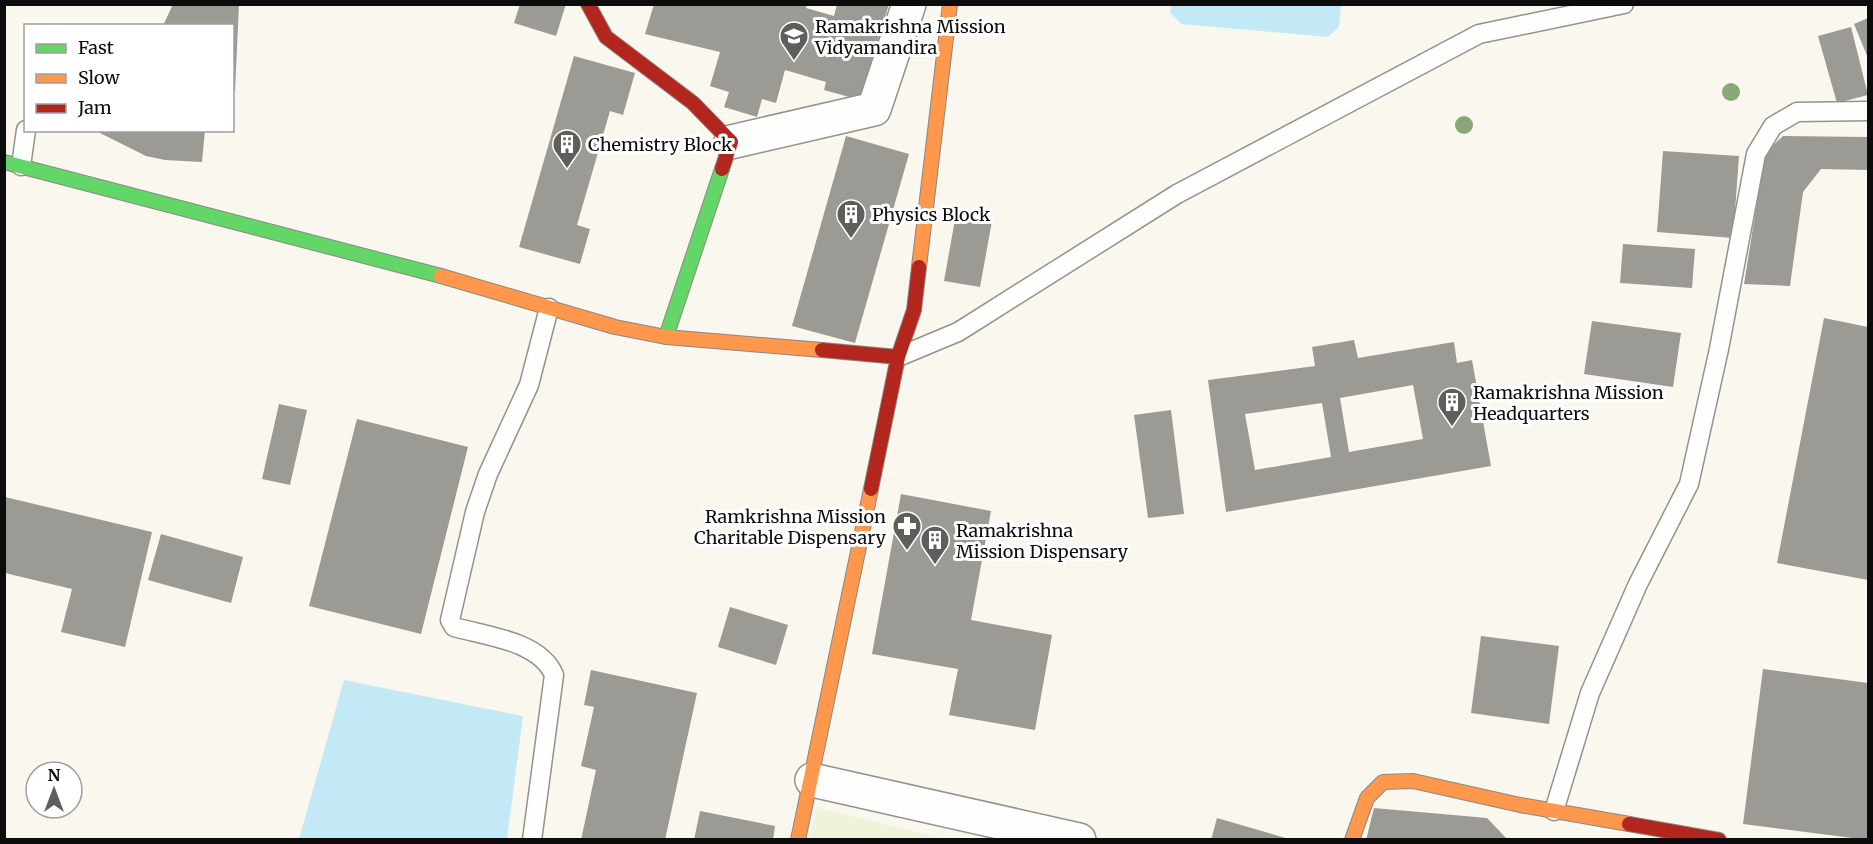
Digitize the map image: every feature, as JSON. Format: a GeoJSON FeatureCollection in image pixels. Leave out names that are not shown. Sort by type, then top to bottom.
{"type":"FeatureCollection","features":[{"type":"Feature","properties":{"kind":"street"},"geometry":{"type":"LineString","coordinates":[[588,4],[606,37],[693,103],[731,142]]}},
{"type":"Feature","properties":{"kind":"street"},"geometry":{"type":"LineString","coordinates":[[731,142],[874,109],[909,4]]}},
{"type":"Feature","properties":{"kind":"street"},"geometry":{"type":"LineString","coordinates":[[798,840],[813,780],[898,357],[914,310],[950,4]]}},
{"type":"Feature","properties":{"kind":"street"},"geometry":{"type":"LineString","coordinates":[[666,337],[731,142]]}},
{"type":"Feature","properties":{"kind":"street"},"geometry":{"type":"LineString","coordinates":[[13,164],[377,257],[615,327],[666,337],[898,357]]}},
{"type":"Feature","properties":{"kind":"street"},"geometry":{"type":"LineString","coordinates":[[813,780],[1078,840]]}},
{"type":"Feature","properties":{"kind":"street"},"geometry":{"type":"LineString","coordinates":[[1352,840],[1367,798],[1383,782],[1413,781],[1554,811],[1719,840]]}},
{"type":"Feature","properties":{"kind":"lane"},"geometry":{"type":"LineString","coordinates":[[898,357],[958,332],[1177,194],[1479,34],[1624,4]]}},
{"type":"Feature","properties":{"kind":"lane"},"geometry":{"type":"LineString","coordinates":[[1554,811],[1590,693],[1638,584],[1689,484],[1719,349],[1756,154],[1773,126],[1797,112],[1869,111]]}},
{"type":"Feature","properties":{"kind":"lane"},"geometry":{"type":"LineString","coordinates":[[13,164],[25,132]]}},
{"type":"Feature","properties":{"kind":"lane"},"geometry":{"type":"LineString","coordinates":[[532,840],[554,675],[542,657],[523,647],[454,627],[450,620],[474,512],[529,385],[549,308]]}},
{"type":"Feature","properties":{"kind":"green space"},"geometry":{"type":"Polygon","coordinates":[[[816,808],[947,839],[809,840],[816,808]]]}},
{"type":"Feature","properties":{"kind":"water"},"geometry":{"type":"Polygon","coordinates":[[[1171,4],[1341,5],[1339,27],[1328,37],[1182,24],[1170,13],[1171,4]]]}},
{"type":"Feature","properties":{"kind":"water"},"geometry":{"type":"Polygon","coordinates":[[[344,680],[523,716],[507,839],[299,839],[344,680]]]}},
{"type":"Feature","properties":{"kind":"building"},"geometry":{"type":"Polygon","coordinates":[[[173,4],[239,4],[235,91],[234,24],[164,24],[173,4]]]}},
{"type":"Feature","properties":{"kind":"building"},"geometry":{"type":"Polygon","coordinates":[[[520,4],[566,4],[556,36],[514,23],[520,4]]]}},
{"type":"Feature","properties":{"kind":"building","name":"Ramakrishna Mission Vidyamandira"},"geometry":{"type":"Polygon","coordinates":[[[654,4],[807,4],[806,8],[834,16],[837,4],[889,4],[860,100],[824,90],[826,82],[785,70],[776,103],[762,99],[757,117],[724,107],[729,92],[710,86],[720,52],[645,34],[654,4]]]}},
{"type":"Feature","properties":{"kind":"building"},"geometry":{"type":"Polygon","coordinates":[[[1868,18],[1868,58],[1854,24],[1868,18]]]}},
{"type":"Feature","properties":{"kind":"building"},"geometry":{"type":"Polygon","coordinates":[[[1851,27],[1868,95],[1837,103],[1818,36],[1851,27]]]}},
{"type":"Feature","properties":{"kind":"building","name":"Chemistry Block"},"geometry":{"type":"Polygon","coordinates":[[[574,56],[635,73],[623,115],[610,111],[577,225],[590,229],[580,264],[519,247],[574,56]]]}},
{"type":"Feature","properties":{"kind":"building"},"geometry":{"type":"Polygon","coordinates":[[[98,132],[205,132],[202,162],[165,160],[146,156],[98,132]]]}},
{"type":"Feature","properties":{"kind":"building","name":"Physics Block"},"geometry":{"type":"Polygon","coordinates":[[[846,136],[909,154],[855,343],[792,326],[846,136]]]}},
{"type":"Feature","properties":{"kind":"building"},"geometry":{"type":"Polygon","coordinates":[[[1783,136],[1868,137],[1868,170],[1821,169],[1803,192],[1790,286],[1744,284],[1765,153],[1783,136]]]}},
{"type":"Feature","properties":{"kind":"building"},"geometry":{"type":"Polygon","coordinates":[[[1663,151],[1739,156],[1733,238],[1657,232],[1663,151]]]}},
{"type":"Feature","properties":{"kind":"building"},"geometry":{"type":"Polygon","coordinates":[[[956,214],[992,221],[980,287],[944,281],[956,214]]]}},
{"type":"Feature","properties":{"kind":"building"},"geometry":{"type":"Polygon","coordinates":[[[1623,244],[1695,249],[1692,288],[1620,283],[1623,244]]]}},
{"type":"Feature","properties":{"kind":"building"},"geometry":{"type":"Polygon","coordinates":[[[1824,318],[1868,327],[1868,580],[1777,563],[1824,318]]]}},
{"type":"Feature","properties":{"kind":"building"},"geometry":{"type":"Polygon","coordinates":[[[1592,321],[1681,333],[1673,387],[1584,374],[1592,321]]]}},
{"type":"Feature","properties":{"kind":"building","name":"Ramakrishna Mission Headquarters"},"geometry":{"type":"Polygon","coordinates":[[[1354,340],[1358,358],[1454,342],[1457,363],[1472,360],[1491,466],[1226,512],[1208,380],[1315,366],[1312,347],[1354,340]],[[1413,385],[1340,398],[1349,452],[1423,439],[1413,385]],[[1322,403],[1245,414],[1255,470],[1331,457],[1322,403]]]}},
{"type":"Feature","properties":{"kind":"building"},"geometry":{"type":"Polygon","coordinates":[[[279,404],[307,410],[290,485],[262,479],[279,404]]]}},
{"type":"Feature","properties":{"kind":"building"},"geometry":{"type":"Polygon","coordinates":[[[1171,410],[1184,514],[1148,518],[1134,415],[1171,410]]]}},
{"type":"Feature","properties":{"kind":"building"},"geometry":{"type":"Polygon","coordinates":[[[357,419],[468,447],[421,634],[309,606],[357,419]]]}},
{"type":"Feature","properties":{"kind":"building","name":"Ramakrishna Mission Dispensary"},"geometry":{"type":"Polygon","coordinates":[[[901,494],[991,511],[971,620],[1052,635],[1035,730],[949,715],[958,669],[872,654],[901,494]]]}},
{"type":"Feature","properties":{"kind":"building"},"geometry":{"type":"Polygon","coordinates":[[[5,497],[152,532],[125,647],[61,632],[72,589],[5,573],[5,497]]]}},
{"type":"Feature","properties":{"kind":"building"},"geometry":{"type":"Polygon","coordinates":[[[161,534],[243,557],[231,603],[148,580],[161,534]]]}},
{"type":"Feature","properties":{"kind":"building"},"geometry":{"type":"Polygon","coordinates":[[[730,607],[788,625],[776,665],[718,647],[730,607]]]}},
{"type":"Feature","properties":{"kind":"building"},"geometry":{"type":"Polygon","coordinates":[[[1481,636],[1559,646],[1549,724],[1471,713],[1481,636]]]}},
{"type":"Feature","properties":{"kind":"building"},"geometry":{"type":"Polygon","coordinates":[[[1763,669],[1868,683],[1868,840],[1743,824],[1763,669]]]}},
{"type":"Feature","properties":{"kind":"building"},"geometry":{"type":"Polygon","coordinates":[[[591,670],[697,693],[665,840],[581,840],[596,770],[581,766],[594,707],[584,705],[591,670]]]}},
{"type":"Feature","properties":{"kind":"building"},"geometry":{"type":"Polygon","coordinates":[[[1374,808],[1487,818],[1508,840],[1366,840],[1374,808]]]}},
{"type":"Feature","properties":{"kind":"building"},"geometry":{"type":"Polygon","coordinates":[[[700,811],[775,826],[773,840],[694,840],[700,811]]]}},
{"type":"Feature","properties":{"kind":"building"},"geometry":{"type":"Polygon","coordinates":[[[1217,818],[1289,839],[1289,840],[1211,840],[1217,818]]]}},
{"type":"Feature","properties":{"kind":"traffic: fast"},"geometry":{"type":"LineString","coordinates":[[4,162],[441,276]]}},
{"type":"Feature","properties":{"kind":"traffic: fast"},"geometry":{"type":"LineString","coordinates":[[666,337],[722,169]]}},
{"type":"Feature","properties":{"kind":"traffic: slow"},"geometry":{"type":"LineString","coordinates":[[919,267],[950,4]]}},
{"type":"Feature","properties":{"kind":"traffic: slow"},"geometry":{"type":"LineString","coordinates":[[441,276],[615,327],[666,337],[822,350]]}},
{"type":"Feature","properties":{"kind":"traffic: slow"},"geometry":{"type":"LineString","coordinates":[[798,840],[871,489]]}},
{"type":"Feature","properties":{"kind":"traffic: slow"},"geometry":{"type":"LineString","coordinates":[[1352,840],[1367,798],[1383,782],[1413,781],[1520,805],[1629,824]]}},
{"type":"Feature","properties":{"kind":"traffic: jam"},"geometry":{"type":"LineString","coordinates":[[588,4],[606,37],[693,103],[731,142],[722,169]]}},
{"type":"Feature","properties":{"kind":"traffic: jam"},"geometry":{"type":"LineString","coordinates":[[871,489],[898,357],[914,310],[919,267]]}},
{"type":"Feature","properties":{"kind":"traffic: jam"},"geometry":{"type":"LineString","coordinates":[[822,350],[898,357]]}},
{"type":"Feature","properties":{"kind":"traffic: jam"},"geometry":{"type":"LineString","coordinates":[[1629,824],[1719,840]]}},
{"type":"Feature","properties":{"kind":"place","name":"Ramakrishna Mission Vidyamandira"},"geometry":{"type":"Point","coordinates":[794,62]}},
{"type":"Feature","properties":{"kind":"place","name":"Chemistry Block"},"geometry":{"type":"Point","coordinates":[567,170]}},
{"type":"Feature","properties":{"kind":"place","name":"Physics Block"},"geometry":{"type":"Point","coordinates":[851,240]}},
{"type":"Feature","properties":{"kind":"place","name":"Ramakrishna Mission Headquarters"},"geometry":{"type":"Point","coordinates":[1452,428]}},
{"type":"Feature","properties":{"kind":"place","name":"Ramkrishna Mission Charitable Dispensary"},"geometry":{"type":"Point","coordinates":[907,552]}},
{"type":"Feature","properties":{"kind":"place","name":"Ramakrishna Mission Dispensary"},"geometry":{"type":"Point","coordinates":[935,566]}}]}
